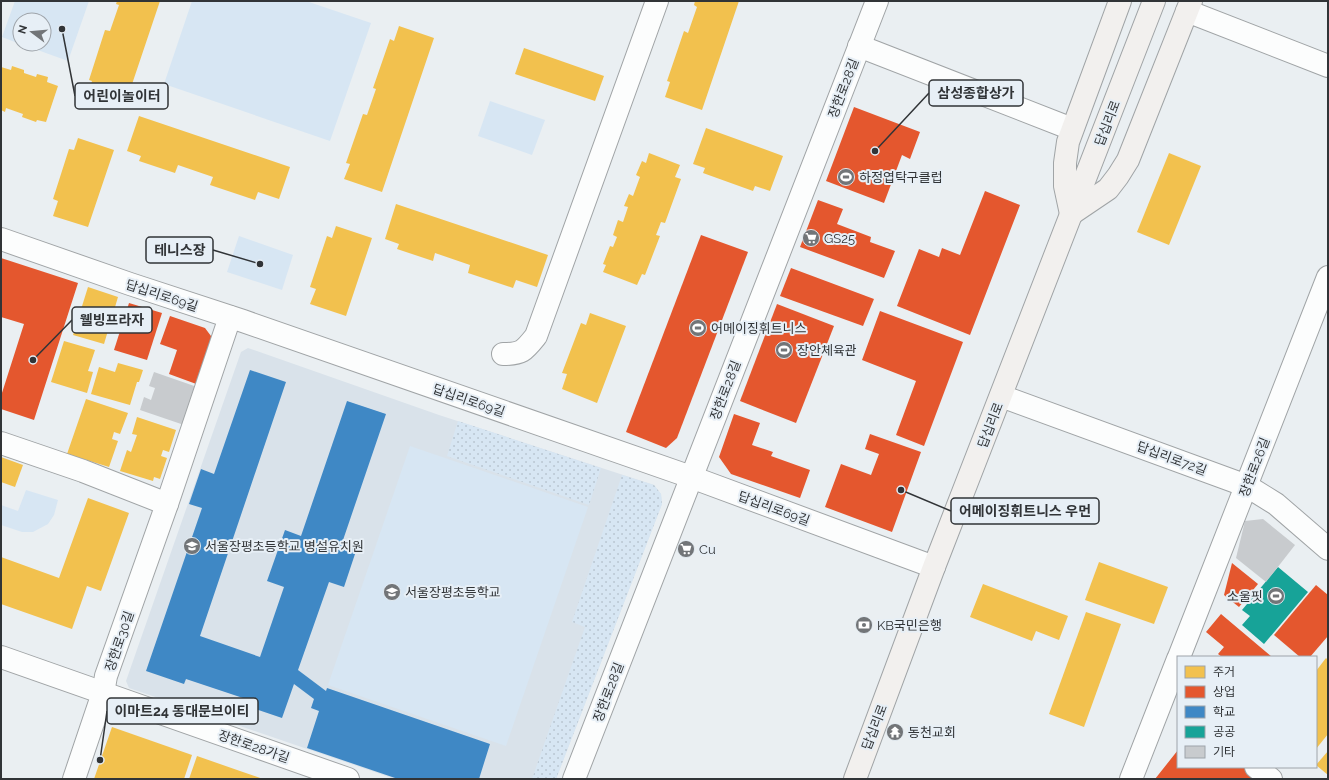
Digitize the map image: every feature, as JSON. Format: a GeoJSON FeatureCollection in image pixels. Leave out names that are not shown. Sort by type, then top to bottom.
{"type":"FeatureCollection","features":[{"type":"Feature","properties":{"kind":"main road"},"geometry":{"type":"LineString","coordinates":[[1120,1],[1068,142],[1065,186],[1071,214],[1108,189],[1125,164],[1188,6]]}},
{"type":"Feature","properties":{"kind":"main road","name":"답십리로"},"geometry":{"type":"LineString","coordinates":[[855,779],[934,567],[1154,1]]}},
{"type":"Feature","properties":{"kind":"street"},"geometry":{"type":"LineString","coordinates":[[503,354],[517,354],[527,348],[536,336],[657,1]]}},
{"type":"Feature","properties":{"kind":"street","name":"장한로28길"},"geometry":{"type":"LineString","coordinates":[[580,777],[691,477],[877,1]]}},
{"type":"Feature","properties":{"kind":"street"},"geometry":{"type":"LineString","coordinates":[[1188,6],[1328,66]]}},
{"type":"Feature","properties":{"kind":"street"},"geometry":{"type":"LineString","coordinates":[[859,46],[1072,129]]}},
{"type":"Feature","properties":{"kind":"street","name":"답십리로69길"},"geometry":{"type":"LineString","coordinates":[[1,239],[691,477],[934,567]]}},
{"type":"Feature","properties":{"kind":"street","name":"장한로26길"},"geometry":{"type":"LineString","coordinates":[[1179,656],[1328,277]]}},
{"type":"Feature","properties":{"kind":"street","name":"장한로30길"},"geometry":{"type":"LineString","coordinates":[[74,779],[103,693],[106,676],[167,504],[230,317]]}},
{"type":"Feature","properties":{"kind":"street","name":"답십리로72길"},"geometry":{"type":"LineString","coordinates":[[1001,396],[1247,486],[1276,504],[1328,548]]}},
{"type":"Feature","properties":{"kind":"street"},"geometry":{"type":"LineString","coordinates":[[1,443],[83,471],[167,504]]}},
{"type":"Feature","properties":{"kind":"street","name":"장한로28가길"},"geometry":{"type":"LineString","coordinates":[[1,657],[348,779]]}},
{"type":"Feature","properties":{"kind":"street","name":"장한로26길"},"geometry":{"type":"LineString","coordinates":[[1131,779],[1172,695],[1177,664]]}},
{"type":"Feature","properties":{"kind":"street"},"geometry":{"type":"LineString","coordinates":[[1257,768],[1270,779]]}},
{"type":"Feature","properties":{"kind":"shaded area"},"geometry":{"type":"Polygon","coordinates":[[[15,1],[89,1],[68,61],[43,52],[52,52],[52,12],[12,12],[12,41],[2,37],[15,1]]]}},
{"type":"Feature","properties":{"kind":"shaded area"},"geometry":{"type":"Polygon","coordinates":[[[192,1],[306,1],[371,23],[330,141],[164,84],[192,1]]]}},
{"type":"Feature","properties":{"kind":"shaded area"},"geometry":{"type":"Polygon","coordinates":[[[490,101],[545,120],[532,155],[478,136],[490,101]]]}},
{"type":"Feature","properties":{"kind":"shaded area"},"geometry":{"type":"Polygon","coordinates":[[[239,236],[293,255],[282,290],[227,272],[239,236]]]}},
{"type":"Feature","properties":{"kind":"shaded area","name":"서울장평초등학교"},"geometry":{"type":"Polygon","coordinates":[[[248,348],[439,415],[654,485],[661,494],[662,504],[556,779],[395,779],[129,688],[126,681],[241,352],[248,348]]]}},
{"type":"Feature","properties":{"kind":"shaded area"},"geometry":{"type":"Polygon","coordinates":[[[458,421],[601,468],[589,505],[447,456],[458,421]]]}},
{"type":"Feature","properties":{"kind":"shaded area"},"geometry":{"type":"Polygon","coordinates":[[[410,446],[588,507],[506,746],[328,685],[410,446]]]}},
{"type":"Feature","properties":{"kind":"shaded area"},"geometry":{"type":"Polygon","coordinates":[[[622,475],[654,485],[661,494],[662,504],[556,779],[532,779],[585,627],[572,622],[622,475]]]}},
{"type":"Feature","properties":{"kind":"shaded area"},"geometry":{"type":"Polygon","coordinates":[[[26,490],[58,500],[54,515],[48,524],[33,532],[22,532],[1,525],[1,505],[18,511],[26,490]]]}},
{"type":"Feature","properties":{"kind":"building: 주거"},"geometry":{"type":"Polygon","coordinates":[[[117,1],[160,1],[124,108],[87,96],[92,81],[89,80],[105,30],[110,31],[119,5],[116,4],[117,1]]]}},
{"type":"Feature","properties":{"kind":"building: 주거"},"geometry":{"type":"Polygon","coordinates":[[[695,1],[739,1],[702,110],[665,97],[670,82],[667,81],[684,31],[688,33],[697,7],[694,5],[695,1]]]}},
{"type":"Feature","properties":{"kind":"building: 주거"},"geometry":{"type":"Polygon","coordinates":[[[399,26],[434,38],[382,192],[344,179],[350,164],[346,163],[363,114],[367,115],[376,89],[373,88],[390,39],[394,41],[399,26]]]}},
{"type":"Feature","properties":{"kind":"building: 주거"},"geometry":{"type":"Polygon","coordinates":[[[524,48],[604,76],[595,101],[515,74],[524,48]]]}},
{"type":"Feature","properties":{"kind":"building: 주거"},"geometry":{"type":"Polygon","coordinates":[[[12,66],[24,70],[24,73],[36,77],[37,74],[48,77],[47,82],[58,86],[46,122],[37,120],[36,122],[22,117],[23,114],[6,108],[5,112],[1,110],[1,67],[11,70],[12,66]]]}},
{"type":"Feature","properties":{"kind":"building: 주거"},"geometry":{"type":"Polygon","coordinates":[[[139,116],[290,167],[279,199],[258,192],[255,200],[210,185],[213,177],[178,165],[175,173],[139,161],[141,156],[127,151],[139,116]]]}},
{"type":"Feature","properties":{"kind":"building: 주거"},"geometry":{"type":"Polygon","coordinates":[[[706,128],[783,156],[770,191],[755,186],[753,191],[703,173],[705,168],[693,164],[706,128]]]}},
{"type":"Feature","properties":{"kind":"building: 주거"},"geometry":{"type":"Polygon","coordinates":[[[78,138],[114,150],[88,227],[53,216],[58,201],[53,199],[69,149],[74,150],[78,138]]]}},
{"type":"Feature","properties":{"kind":"building: 주거"},"geometry":{"type":"Polygon","coordinates":[[[649,153],[680,165],[675,177],[681,179],[665,223],[661,222],[656,235],[660,236],[645,275],[642,274],[637,285],[603,272],[606,265],[603,264],[610,246],[613,247],[617,237],[613,235],[618,220],[623,222],[628,207],[624,206],[629,194],[633,196],[640,177],[636,175],[642,161],[646,163],[649,153]]]}},
{"type":"Feature","properties":{"kind":"building: 주거"},"geometry":{"type":"Polygon","coordinates":[[[1169,153],[1201,166],[1169,245],[1137,232],[1169,153]]]}},
{"type":"Feature","properties":{"kind":"building: 주거"},"geometry":{"type":"Polygon","coordinates":[[[396,204],[548,255],[537,287],[516,280],[513,288],[468,273],[470,265],[435,253],[433,261],[397,249],[399,244],[385,239],[396,204]]]}},
{"type":"Feature","properties":{"kind":"building: 주거"},"geometry":{"type":"Polygon","coordinates":[[[336,226],[372,238],[346,316],[310,304],[316,289],[310,287],[327,236],[332,238],[336,226]]]}},
{"type":"Feature","properties":{"kind":"building: 주거"},"geometry":{"type":"Polygon","coordinates":[[[88,287],[118,297],[104,344],[73,335],[88,287]]]}},
{"type":"Feature","properties":{"kind":"building: 주거"},"geometry":{"type":"Polygon","coordinates":[[[590,313],[626,326],[597,403],[562,389],[567,374],[562,373],[581,323],[586,325],[590,313]]]}},
{"type":"Feature","properties":{"kind":"building: 주거"},"geometry":{"type":"Polygon","coordinates":[[[64,341],[95,350],[88,371],[93,372],[87,393],[51,382],[64,341]]]}},
{"type":"Feature","properties":{"kind":"building: 주거"},"geometry":{"type":"Polygon","coordinates":[[[118,363],[143,370],[139,382],[137,382],[130,405],[91,394],[99,367],[115,372],[118,363]]]}},
{"type":"Feature","properties":{"kind":"building: 주거"},"geometry":{"type":"Polygon","coordinates":[[[86,399],[128,413],[120,434],[114,432],[112,439],[118,441],[109,467],[67,454],[86,399]]]}},
{"type":"Feature","properties":{"kind":"building: 주거"},"geometry":{"type":"Polygon","coordinates":[[[137,417],[176,430],[169,452],[163,450],[161,456],[167,458],[160,479],[154,477],[153,481],[120,471],[127,450],[131,452],[137,435],[132,434],[137,417]]]}},
{"type":"Feature","properties":{"kind":"building: 주거"},"geometry":{"type":"Polygon","coordinates":[[[1,457],[23,465],[15,487],[1,482],[1,457]]]}},
{"type":"Feature","properties":{"kind":"building: 주거"},"geometry":{"type":"Polygon","coordinates":[[[88,498],[129,513],[101,591],[87,586],[72,629],[1,604],[1,557],[59,578],[88,498]]]}},
{"type":"Feature","properties":{"kind":"building: 주거"},"geometry":{"type":"Polygon","coordinates":[[[1099,562],[1168,587],[1154,624],[1085,600],[1099,562]]]}},
{"type":"Feature","properties":{"kind":"building: 주거"},"geometry":{"type":"Polygon","coordinates":[[[983,584],[1068,616],[1059,640],[1036,631],[1032,641],[970,617],[983,584]]]}},
{"type":"Feature","properties":{"kind":"building: 주거"},"geometry":{"type":"Polygon","coordinates":[[[1086,612],[1121,624],[1084,727],[1049,714],[1086,612]]]}},
{"type":"Feature","properties":{"kind":"building: 주거"},"geometry":{"type":"Polygon","coordinates":[[[1326,658],[1328,660],[1328,734],[1317,748],[1317,670],[1326,658]]]}},
{"type":"Feature","properties":{"kind":"building: 주거"},"geometry":{"type":"Polygon","coordinates":[[[112,727],[192,755],[184,779],[94,779],[112,727]]]}},
{"type":"Feature","properties":{"kind":"building: 주거"},"geometry":{"type":"Polygon","coordinates":[[[1328,751],[1328,775],[1317,766],[1328,751]]]}},
{"type":"Feature","properties":{"kind":"building: 주거"},"geometry":{"type":"Polygon","coordinates":[[[197,756],[240,771],[263,779],[189,779],[197,756]]]}},
{"type":"Feature","properties":{"kind":"building: 상업"},"geometry":{"type":"Polygon","coordinates":[[[854,107],[920,132],[910,159],[902,155],[884,203],[826,181],[854,107]]]}},
{"type":"Feature","properties":{"kind":"building: 상업"},"geometry":{"type":"Polygon","coordinates":[[[985,191],[1020,205],[970,335],[897,306],[919,249],[939,257],[942,248],[960,255],[985,191]]]}},
{"type":"Feature","properties":{"kind":"building: 상업"},"geometry":{"type":"Polygon","coordinates":[[[818,200],[843,209],[837,224],[871,237],[870,242],[895,251],[884,278],[800,247],[818,200]]]}},
{"type":"Feature","properties":{"kind":"building: 상업"},"geometry":{"type":"Polygon","coordinates":[[[701,235],[748,252],[677,438],[666,448],[626,432],[701,235]]]}},
{"type":"Feature","properties":{"kind":"building: 상업"},"geometry":{"type":"Polygon","coordinates":[[[1,258],[78,283],[34,420],[1,409],[1,396],[24,324],[1,317],[1,258]]]}},
{"type":"Feature","properties":{"kind":"building: 상업"},"geometry":{"type":"Polygon","coordinates":[[[791,268],[874,299],[863,326],[780,296],[791,268]]]}},
{"type":"Feature","properties":{"kind":"building: 상업"},"geometry":{"type":"Polygon","coordinates":[[[129,303],[162,313],[147,360],[114,350],[129,303]]]}},
{"type":"Feature","properties":{"kind":"building: 상업"},"geometry":{"type":"Polygon","coordinates":[[[777,304],[834,326],[796,423],[740,401],[777,304]]]}},
{"type":"Feature","properties":{"kind":"building: 상업"},"geometry":{"type":"Polygon","coordinates":[[[880,311],[963,342],[924,446],[896,435],[916,381],[862,360],[880,311]]]}},
{"type":"Feature","properties":{"kind":"building: 상업"},"geometry":{"type":"Polygon","coordinates":[[[170,316],[205,328],[214,340],[199,385],[169,374],[177,350],[160,344],[170,316]]]}},
{"type":"Feature","properties":{"kind":"building: 상업"},"geometry":{"type":"Polygon","coordinates":[[[734,414],[760,423],[752,445],[773,452],[771,456],[810,470],[800,498],[731,474],[719,457],[734,414]]]}},
{"type":"Feature","properties":{"kind":"building: 상업"},"geometry":{"type":"Polygon","coordinates":[[[870,434],[921,452],[892,532],[825,507],[841,464],[871,475],[879,454],[865,449],[870,434]]]}},
{"type":"Feature","properties":{"kind":"building: 상업"},"geometry":{"type":"Polygon","coordinates":[[[1232,563],[1258,584],[1239,607],[1224,595],[1232,563]]]}},
{"type":"Feature","properties":{"kind":"building: 상업"},"geometry":{"type":"Polygon","coordinates":[[[1316,585],[1328,595],[1328,636],[1311,656],[1299,656],[1274,635],[1316,585]]]}},
{"type":"Feature","properties":{"kind":"building: 상업"},"geometry":{"type":"Polygon","coordinates":[[[1221,614],[1271,656],[1221,656],[1218,654],[1224,647],[1206,632],[1221,614]]]}},
{"type":"Feature","properties":{"kind":"building: 상업"},"geometry":{"type":"Polygon","coordinates":[[[1177,751],[1177,768],[1248,768],[1258,779],[1155,779],[1177,751]]]}},
{"type":"Feature","properties":{"kind":"building: 학교"},"geometry":{"type":"Polygon","coordinates":[[[250,370],[286,382],[200,636],[260,657],[284,587],[267,581],[285,530],[301,536],[347,401],[386,414],[342,543],[357,548],[344,587],[329,582],[298,670],[326,691],[327,688],[490,744],[479,779],[398,779],[307,748],[319,711],[311,708],[314,699],[294,684],[282,718],[244,705],[246,699],[186,679],[184,684],[146,671],[202,508],[189,504],[201,469],[214,474],[250,370]]]}},
{"type":"Feature","properties":{"kind":"building: 공공"},"geometry":{"type":"Polygon","coordinates":[[[1278,567],[1308,592],[1264,644],[1242,625],[1250,616],[1242,610],[1278,567]]]}},
{"type":"Feature","properties":{"kind":"building: 기타"},"geometry":{"type":"Polygon","coordinates":[[[154,372],[200,388],[187,426],[140,410],[144,397],[151,400],[155,388],[149,386],[154,372]]]}},
{"type":"Feature","properties":{"kind":"building: 기타"},"geometry":{"type":"Polygon","coordinates":[[[1263,519],[1295,545],[1266,582],[1236,558],[1245,521],[1263,519]]]}},
{"type":"Feature","properties":{"kind":"place","name":"어린이놀이터"},"geometry":{"type":"Point","coordinates":[62,29]}},
{"type":"Feature","properties":{"kind":"place","name":"삼성종합상가"},"geometry":{"type":"Point","coordinates":[875,151]}},
{"type":"Feature","properties":{"kind":"place","name":"하정엽탁구클럽"},"geometry":{"type":"Point","coordinates":[846,177]}},
{"type":"Feature","properties":{"kind":"place","name":"GS25"},"geometry":{"type":"Point","coordinates":[811,238]}},
{"type":"Feature","properties":{"kind":"place","name":"테니스장"},"geometry":{"type":"Point","coordinates":[260,264]}},
{"type":"Feature","properties":{"kind":"place","name":"어메이징휘트니스"},"geometry":{"type":"Point","coordinates":[698,328]}},
{"type":"Feature","properties":{"kind":"place","name":"장안체육관"},"geometry":{"type":"Point","coordinates":[784,350]}},
{"type":"Feature","properties":{"kind":"place","name":"웰빙프라자"},"geometry":{"type":"Point","coordinates":[33,360]}},
{"type":"Feature","properties":{"kind":"place","name":"어메이징휘트니스 우먼"},"geometry":{"type":"Point","coordinates":[901,490]}},
{"type":"Feature","properties":{"kind":"place","name":"서울장평초등학교 병설유치원"},"geometry":{"type":"Point","coordinates":[192,546]}},
{"type":"Feature","properties":{"kind":"place","name":"Cu"},"geometry":{"type":"Point","coordinates":[686,549]}},
{"type":"Feature","properties":{"kind":"place","name":"서울장평초등학교"},"geometry":{"type":"Point","coordinates":[392,592]}},
{"type":"Feature","properties":{"kind":"place","name":"소울핏"},"geometry":{"type":"Point","coordinates":[1276,596]}},
{"type":"Feature","properties":{"kind":"place","name":"KB국민은행"},"geometry":{"type":"Point","coordinates":[864,625]}},
{"type":"Feature","properties":{"kind":"place","name":"동천교회"},"geometry":{"type":"Point","coordinates":[895,732]}},
{"type":"Feature","properties":{"kind":"place","name":"이마트24 동대문브이티"},"geometry":{"type":"Point","coordinates":[100,760]}}]}
